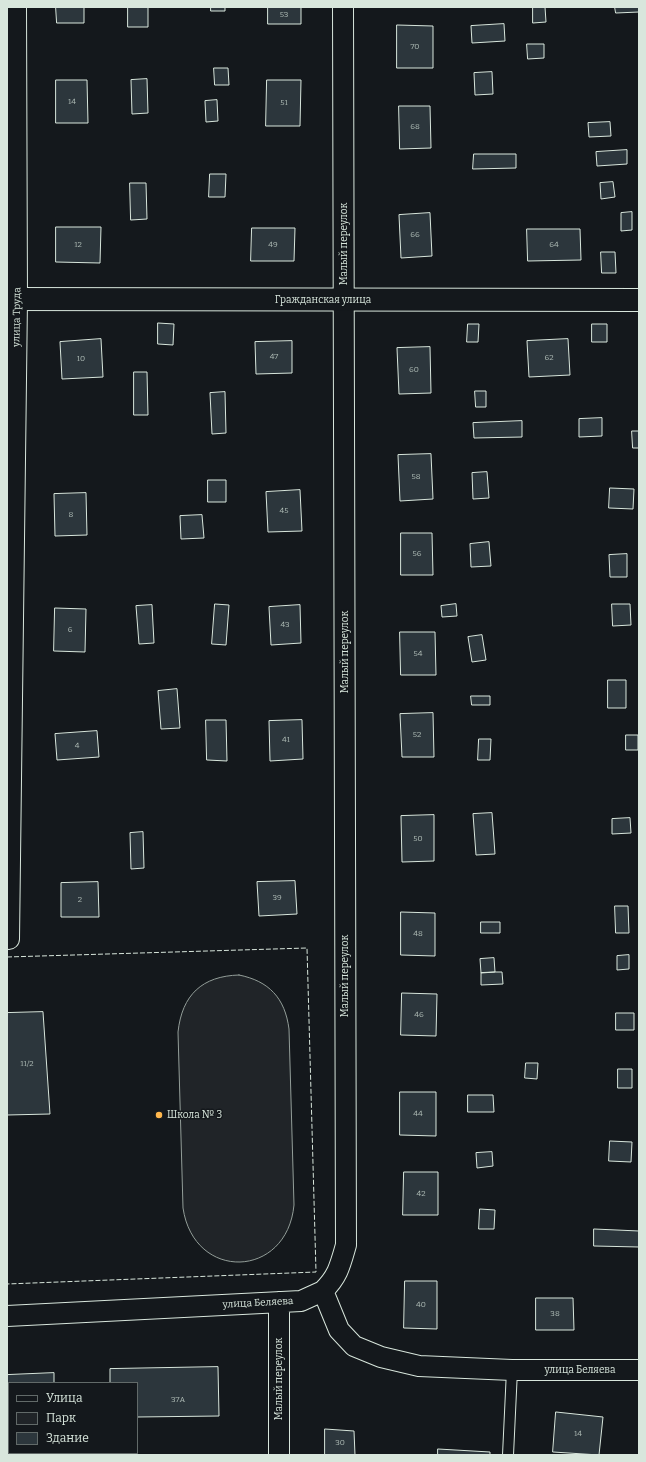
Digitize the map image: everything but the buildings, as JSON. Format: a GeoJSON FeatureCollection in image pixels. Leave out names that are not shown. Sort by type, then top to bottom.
{"type":"FeatureCollection","features":[{"type":"Feature","properties":{"kind":"street","name":"улица Труда"},"geometry":{"type":"LineString","coordinates":[[9,939],[12,299],[16,7]]}},
{"type":"Feature","properties":{"kind":"street","name":"Малый переулок"},"geometry":{"type":"LineString","coordinates":[[323,1291],[332,1282],[338,1270],[346,1245],[344,7]]}},
{"type":"Feature","properties":{"kind":"street","name":"Гражданская улица"},"geometry":{"type":"LineString","coordinates":[[12,299],[639,300]]}},
{"type":"Feature","properties":{"kind":"street","name":"улица Беляева"},"geometry":{"type":"LineString","coordinates":[[7,1316],[301,1301],[323,1291],[340,1330],[354,1346],[382,1357],[419,1366],[512,1370],[639,1370]]}},
{"type":"Feature","properties":{"kind":"street","name":"Малый переулок"},"geometry":{"type":"LineString","coordinates":[[279,1455],[280,1302]]}},
{"type":"Feature","properties":{"kind":"lane"},"geometry":{"type":"LineString","coordinates":[[508,1455],[512,1370]]}},
{"type":"Feature","properties":{"kind":"green space"},"geometry":{"type":"Polygon","coordinates":[[[239,975],[259,982],[274,993],[284,1008],[287,1018],[289,1029],[294,1205],[288,1229],[275,1247],[259,1258],[240,1262],[221,1259],[204,1249],[191,1232],[183,1208],[178,1032],[180,1019],[184,1008],[189,998],[196,990],[214,979],[239,975]]]}},
{"type":"Feature","properties":{"kind":"fence"},"geometry":{"type":"LineString","coordinates":[[7,957],[307,948],[316,1272],[7,1284]]}},
{"type":"Feature","properties":{"kind":"place","name":"Школа № 3"},"geometry":{"type":"Point","coordinates":[159,1115]}}]}
